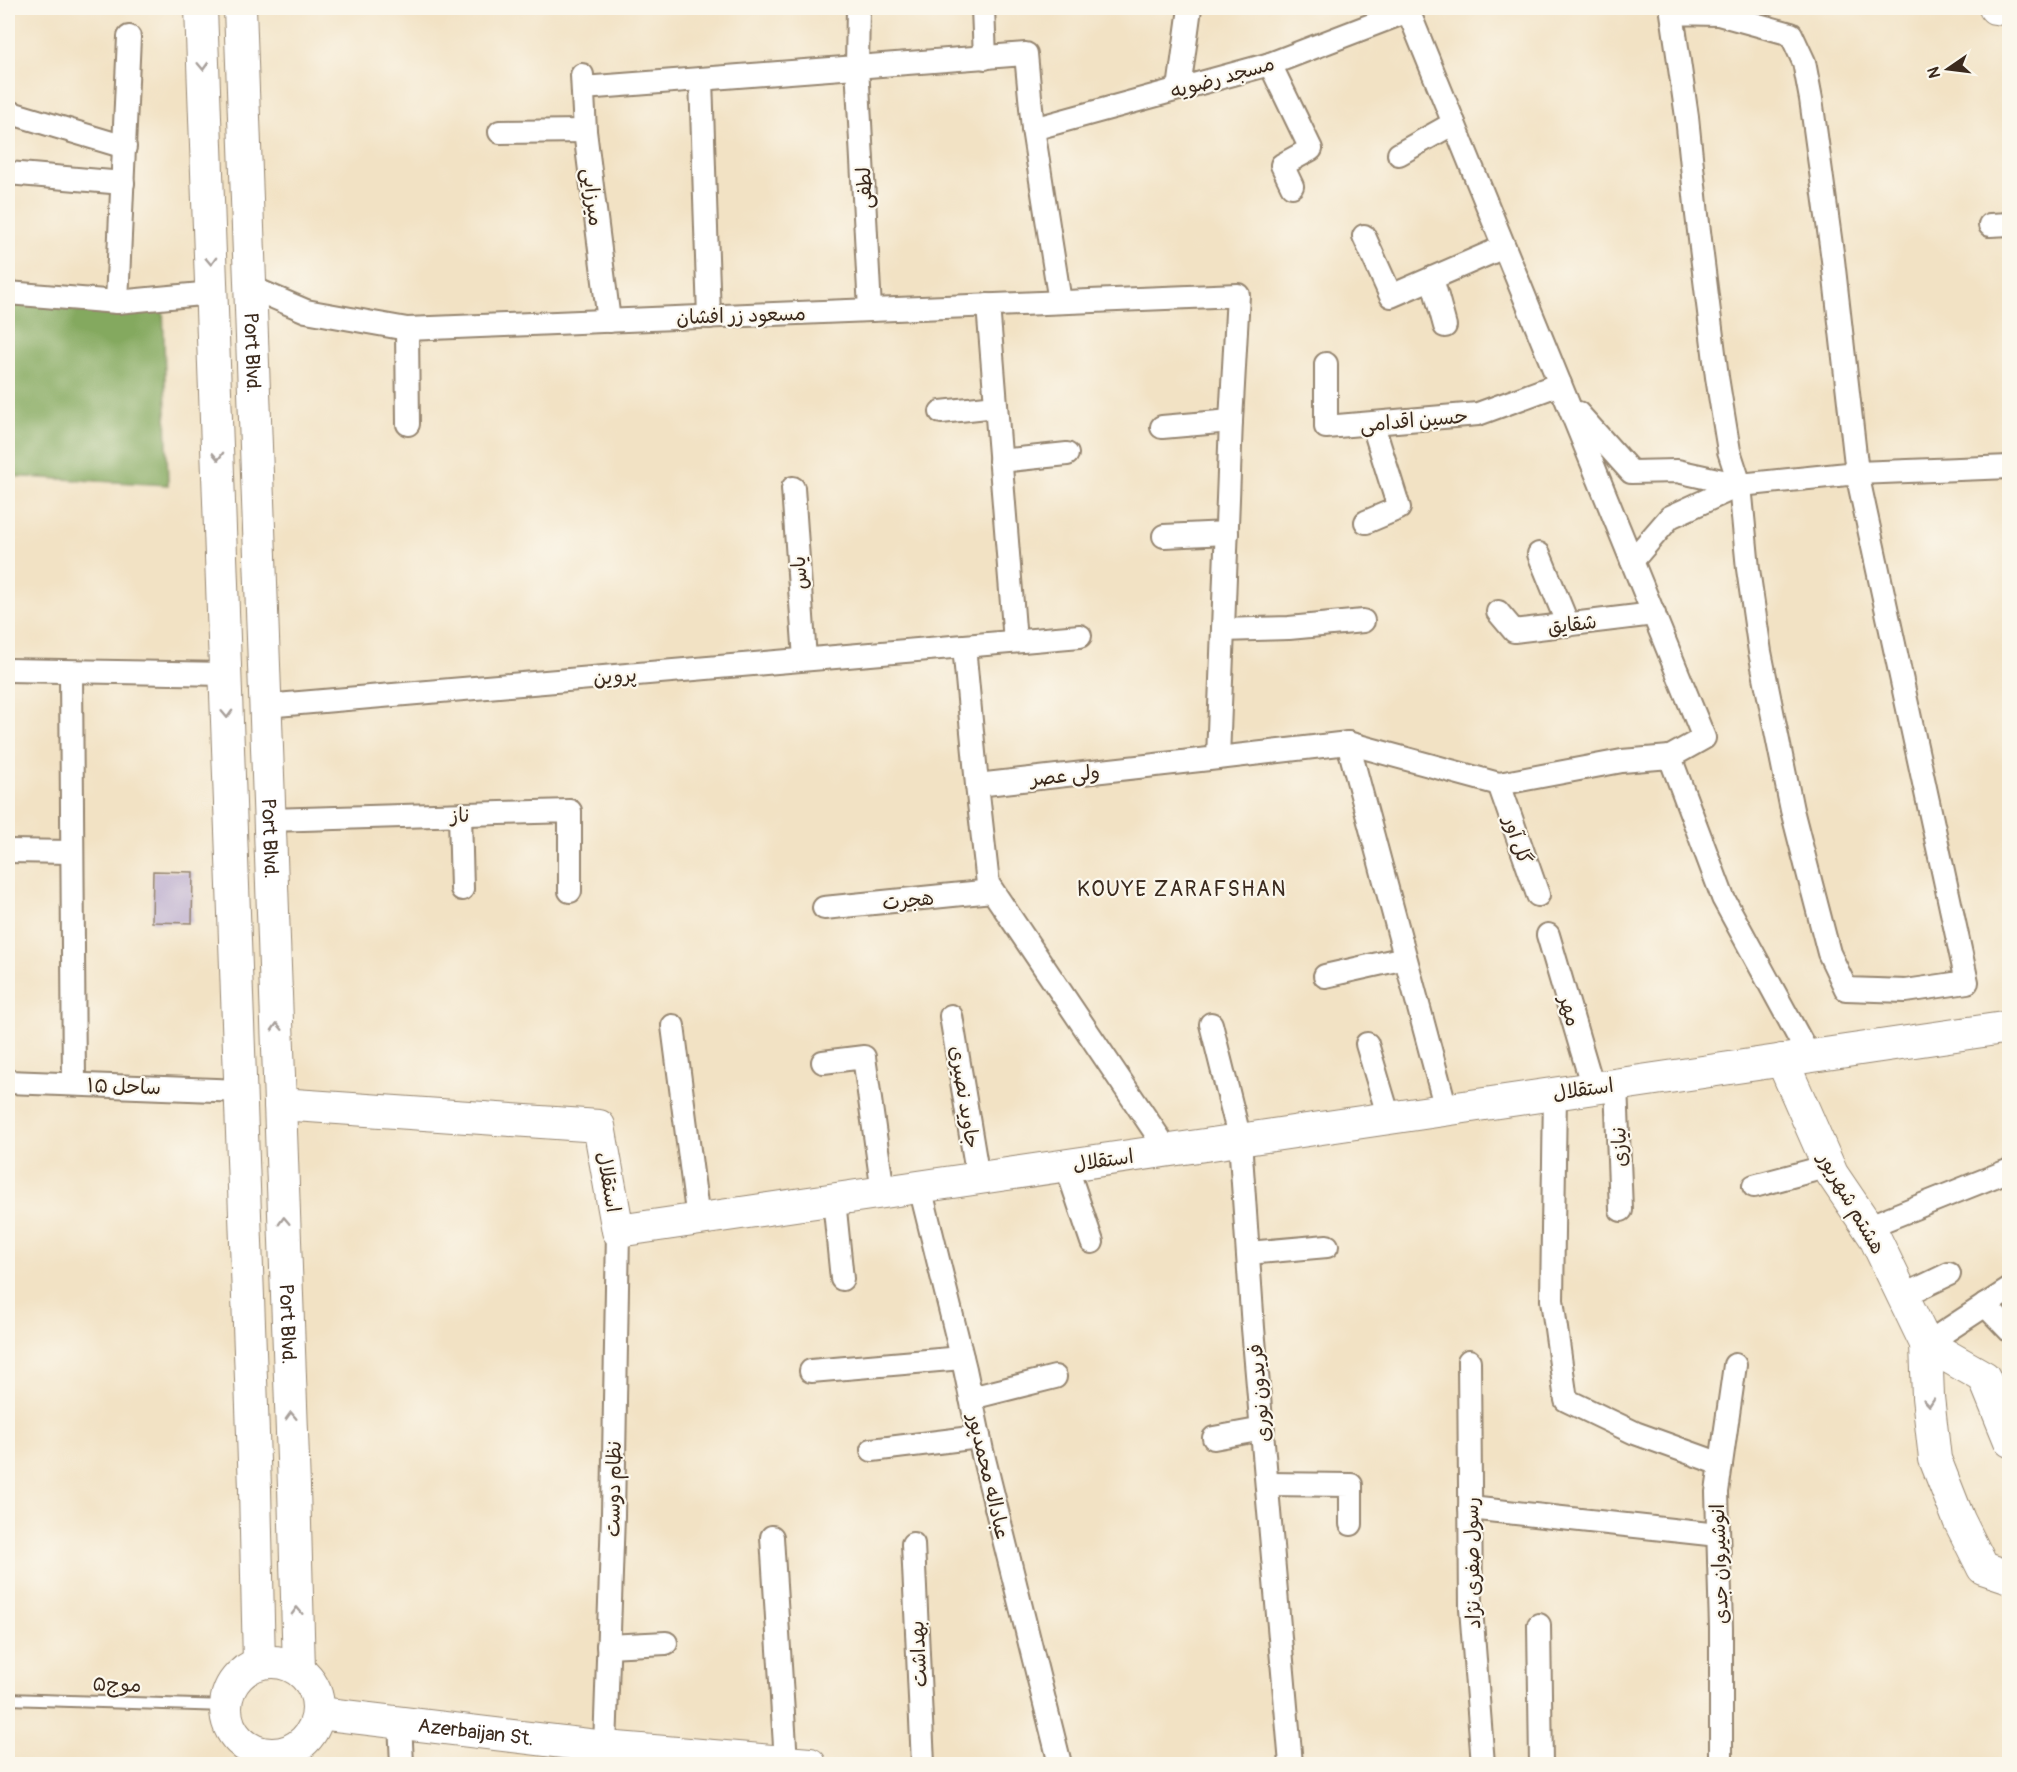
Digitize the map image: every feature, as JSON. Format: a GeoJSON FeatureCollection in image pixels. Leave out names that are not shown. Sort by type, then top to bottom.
{"type":"FeatureCollection","features":[{"type":"Feature","properties":{"kind":"main road","name":"Port Blvd."},"geometry":{"type":"LineString","coordinates":[[201,8],[255,1489],[259,1664]]}},
{"type":"Feature","properties":{"kind":"main road","name":"Port Blvd."},"geometry":{"type":"LineString","coordinates":[[240,8],[298,1670]]}},
{"type":"Feature","properties":{"kind":"main road"},"geometry":{"type":"LineString","coordinates":[[1995,8],[2010,10]]}},
{"type":"Feature","properties":{"kind":"main road","name":"استقلال"},"geometry":{"type":"LineString","coordinates":[[280,1104],[599,1126],[618,1231],[2010,1027]]}},
{"type":"Feature","properties":{"kind":"main road","name":"هشتم شهریور"},"geometry":{"type":"LineString","coordinates":[[1796,1058],[1832,1174],[1867,1227],[1926,1344]]}},
{"type":"Feature","properties":{"kind":"main road"},"geometry":{"type":"LineString","coordinates":[[1926,1344],[1984,1377],[2010,1441]]}},
{"type":"Feature","properties":{"kind":"main road"},"geometry":{"type":"LineString","coordinates":[[1926,1344],[1928,1397],[1935,1459],[1959,1520],[1983,1568],[2010,1577]]}},
{"type":"Feature","properties":{"kind":"main road"},"geometry":{"type":"LineString","coordinates":[[280,1662],[298,1670],[310,1682],[317,1696],[319,1713],[314,1729],[305,1754],[286,1753],[266,1760],[236,1738],[228,1723],[226,1706],[231,1688],[243,1672],[259,1664],[280,1662]]}},
{"type":"Feature","properties":{"kind":"main road","name":"Azerbaijan St."},"geometry":{"type":"LineString","coordinates":[[319,1713],[605,1747],[799,1764]]}},
{"type":"Feature","properties":{"kind":"street","name":"لطفی"},"geometry":{"type":"LineString","coordinates":[[858,8],[857,66],[870,310]]}},
{"type":"Feature","properties":{"kind":"street"},"geometry":{"type":"LineString","coordinates":[[983,8],[985,58]]}},
{"type":"Feature","properties":{"kind":"street"},"geometry":{"type":"LineString","coordinates":[[1179,89],[1190,8]]}},
{"type":"Feature","properties":{"kind":"street"},"geometry":{"type":"LineString","coordinates":[[1348,743],[1499,784],[1622,761],[1670,757],[1704,738],[1407,9]]}},
{"type":"Feature","properties":{"kind":"street","name":"مسجد رضویه"},"geometry":{"type":"LineString","coordinates":[[1033,129],[1270,64],[1407,9]]}},
{"type":"Feature","properties":{"kind":"street"},"geometry":{"type":"LineString","coordinates":[[1672,13],[1718,14],[1791,34],[1804,62],[1833,260],[1857,473],[1967,982],[1906,991],[1846,989],[1829,953],[1792,810],[1764,674],[1748,569],[1740,485],[1729,451],[1717,377],[1687,117],[1672,13]]}},
{"type":"Feature","properties":{"kind":"street"},"geometry":{"type":"LineString","coordinates":[[117,302],[129,37]]}},
{"type":"Feature","properties":{"kind":"street"},"geometry":{"type":"LineString","coordinates":[[710,317],[701,79],[1026,54],[1033,129],[1060,302]]}},
{"type":"Feature","properties":{"kind":"street"},"geometry":{"type":"LineString","coordinates":[[1270,64],[1311,148],[1282,165],[1292,186]]}},
{"type":"Feature","properties":{"kind":"street","name":"میرزایی"},"geometry":{"type":"LineString","coordinates":[[609,321],[585,131],[583,80],[701,79]]}},
{"type":"Feature","properties":{"kind":"street"},"geometry":{"type":"LineString","coordinates":[[8,112],[124,147]]}},
{"type":"Feature","properties":{"kind":"street"},"geometry":{"type":"LineString","coordinates":[[1399,154],[1454,123]]}},
{"type":"Feature","properties":{"kind":"street"},"geometry":{"type":"LineString","coordinates":[[500,132],[585,131]]}},
{"type":"Feature","properties":{"kind":"street"},"geometry":{"type":"LineString","coordinates":[[8,173],[123,183]]}},
{"type":"Feature","properties":{"kind":"street"},"geometry":{"type":"LineString","coordinates":[[1364,236],[1391,296],[1504,248]]}},
{"type":"Feature","properties":{"kind":"street"},"geometry":{"type":"LineString","coordinates":[[1432,278],[1445,326]]}},
{"type":"Feature","properties":{"kind":"street","name":"مسعود زر افشان"},"geometry":{"type":"LineString","coordinates":[[250,287],[306,311],[407,329],[1238,295],[1231,421]]}},
{"type":"Feature","properties":{"kind":"street"},"geometry":{"type":"LineString","coordinates":[[8,293],[117,302],[212,293]]}},
{"type":"Feature","properties":{"kind":"street"},"geometry":{"type":"LineString","coordinates":[[988,305],[1016,641]]}},
{"type":"Feature","properties":{"kind":"street"},"geometry":{"type":"LineString","coordinates":[[407,329],[408,424]]}},
{"type":"Feature","properties":{"kind":"street","name":"حسین اقدامی"},"geometry":{"type":"LineString","coordinates":[[1326,364],[1326,427],[1478,414],[1564,393]]}},
{"type":"Feature","properties":{"kind":"street"},"geometry":{"type":"LineString","coordinates":[[1564,393],[1631,472],[1677,471],[1740,485],[1857,473],[2010,467]]}},
{"type":"Feature","properties":{"kind":"street"},"geometry":{"type":"LineString","coordinates":[[941,412],[996,406]]}},
{"type":"Feature","properties":{"kind":"street"},"geometry":{"type":"LineString","coordinates":[[1162,427],[1231,421],[1218,758]]}},
{"type":"Feature","properties":{"kind":"street"},"geometry":{"type":"LineString","coordinates":[[1366,522],[1399,508],[1373,424]]}},
{"type":"Feature","properties":{"kind":"street"},"geometry":{"type":"LineString","coordinates":[[1000,461],[1067,454]]}},
{"type":"Feature","properties":{"kind":"street"},"geometry":{"type":"LineString","coordinates":[[1632,561],[1670,517],[1740,485]]}},
{"type":"Feature","properties":{"kind":"street","name":"یاس"},"geometry":{"type":"LineString","coordinates":[[793,488],[805,659]]}},
{"type":"Feature","properties":{"kind":"street"},"geometry":{"type":"LineString","coordinates":[[1164,536],[1227,534]]}},
{"type":"Feature","properties":{"kind":"street"},"geometry":{"type":"LineString","coordinates":[[1539,554],[1568,625]]}},
{"type":"Feature","properties":{"kind":"street","name":"شقایق"},"geometry":{"type":"LineString","coordinates":[[1498,612],[1514,631],[1654,614]]}},
{"type":"Feature","properties":{"kind":"street"},"geometry":{"type":"LineString","coordinates":[[1223,630],[1289,628],[1363,621]]}},
{"type":"Feature","properties":{"kind":"street"},"geometry":{"type":"LineString","coordinates":[[1080,636],[964,646],[976,785],[988,884],[1168,1150]]}},
{"type":"Feature","properties":{"kind":"street","name":"پروین"},"geometry":{"type":"LineString","coordinates":[[265,706],[964,646]]}},
{"type":"Feature","properties":{"kind":"street"},"geometry":{"type":"LineString","coordinates":[[8,670],[226,674]]}},
{"type":"Feature","properties":{"kind":"street"},"geometry":{"type":"LineString","coordinates":[[71,672],[74,1084]]}},
{"type":"Feature","properties":{"kind":"street"},"geometry":{"type":"LineString","coordinates":[[1348,743],[1446,1109]]}},
{"type":"Feature","properties":{"kind":"street","name":"ولی عصر"},"geometry":{"type":"LineString","coordinates":[[976,785],[1348,743]]}},
{"type":"Feature","properties":{"kind":"street"},"geometry":{"type":"LineString","coordinates":[[1670,757],[1722,898],[1796,1058]]}},
{"type":"Feature","properties":{"kind":"street","name":"گل آور"},"geometry":{"type":"LineString","coordinates":[[1499,784],[1538,895]]}},
{"type":"Feature","properties":{"kind":"street","name":"ناز"},"geometry":{"type":"LineString","coordinates":[[270,820],[570,811],[570,891]]}},
{"type":"Feature","properties":{"kind":"street"},"geometry":{"type":"LineString","coordinates":[[460,814],[462,889]]}},
{"type":"Feature","properties":{"kind":"street"},"geometry":{"type":"LineString","coordinates":[[8,851],[72,852]]}},
{"type":"Feature","properties":{"kind":"street","name":"هجرت"},"geometry":{"type":"LineString","coordinates":[[824,908],[992,891]]}},
{"type":"Feature","properties":{"kind":"street","name":"مهر"},"geometry":{"type":"LineString","coordinates":[[1548,935],[1604,1086]]}},
{"type":"Feature","properties":{"kind":"street"},"geometry":{"type":"LineString","coordinates":[[1325,976],[1405,958]]}},
{"type":"Feature","properties":{"kind":"street","name":"جاوید نصیری"},"geometry":{"type":"LineString","coordinates":[[951,1016],[978,1178]]}},
{"type":"Feature","properties":{"kind":"street","name":"فریدون نوری"},"geometry":{"type":"LineString","coordinates":[[1212,1024],[1240,1140],[1291,1764]]}},
{"type":"Feature","properties":{"kind":"street"},"geometry":{"type":"LineString","coordinates":[[673,1026],[698,1220]]}},
{"type":"Feature","properties":{"kind":"street"},"geometry":{"type":"LineString","coordinates":[[1367,1044],[1389,1118]]}},
{"type":"Feature","properties":{"kind":"street"},"geometry":{"type":"LineString","coordinates":[[823,1062],[864,1058],[883,1192]]}},
{"type":"Feature","properties":{"kind":"street","name":"ساحل ۱۵"},"geometry":{"type":"LineString","coordinates":[[8,1082],[241,1091]]}},
{"type":"Feature","properties":{"kind":"street","name":"نیازی"},"geometry":{"type":"LineString","coordinates":[[1604,1086],[1621,1210]]}},
{"type":"Feature","properties":{"kind":"street"},"geometry":{"type":"LineString","coordinates":[[1555,1093],[1552,1300],[1566,1400],[1635,1433],[1720,1464]]}},
{"type":"Feature","properties":{"kind":"street"},"geometry":{"type":"LineString","coordinates":[[1066,1166],[1092,1242]]}},
{"type":"Feature","properties":{"kind":"street"},"geometry":{"type":"LineString","coordinates":[[1754,1186],[1829,1166]]}},
{"type":"Feature","properties":{"kind":"street"},"geometry":{"type":"LineString","coordinates":[[1867,1227],[2010,1170]]}},
{"type":"Feature","properties":{"kind":"street","name":"عباداله محمدپور"},"geometry":{"type":"LineString","coordinates":[[920,1187],[1060,1764]]}},
{"type":"Feature","properties":{"kind":"street"},"geometry":{"type":"LineString","coordinates":[[834,1200],[842,1279]]}},
{"type":"Feature","properties":{"kind":"street","name":"نظام دوست"},"geometry":{"type":"LineString","coordinates":[[605,1747],[613,1515],[618,1231]]}},
{"type":"Feature","properties":{"kind":"street"},"geometry":{"type":"LineString","coordinates":[[1248,1253],[1327,1246]]}},
{"type":"Feature","properties":{"kind":"street"},"geometry":{"type":"LineString","coordinates":[[1903,1296],[1949,1274]]}},
{"type":"Feature","properties":{"kind":"street"},"geometry":{"type":"LineString","coordinates":[[1926,1344],[2010,1289]]}},
{"type":"Feature","properties":{"kind":"street"},"geometry":{"type":"LineString","coordinates":[[1985,1305],[2010,1331]]}},
{"type":"Feature","properties":{"kind":"street"},"geometry":{"type":"LineString","coordinates":[[811,1371],[962,1358]]}},
{"type":"Feature","properties":{"kind":"street","name":"رسول صفری نژاد"},"geometry":{"type":"LineString","coordinates":[[1469,1361],[1472,1608],[1483,1764]]}},
{"type":"Feature","properties":{"kind":"street","name":"انوشیروان جدی"},"geometry":{"type":"LineString","coordinates":[[1721,1764],[1717,1492],[1735,1365]]}},
{"type":"Feature","properties":{"kind":"street"},"geometry":{"type":"LineString","coordinates":[[971,1398],[1055,1377]]}},
{"type":"Feature","properties":{"kind":"street"},"geometry":{"type":"LineString","coordinates":[[1214,1438],[1263,1428]]}},
{"type":"Feature","properties":{"kind":"street"},"geometry":{"type":"LineString","coordinates":[[872,1450],[979,1437]]}},
{"type":"Feature","properties":{"kind":"street"},"geometry":{"type":"LineString","coordinates":[[1268,1484],[1351,1485],[1351,1524]]}},
{"type":"Feature","properties":{"kind":"street"},"geometry":{"type":"LineString","coordinates":[[1470,1508],[1718,1535]]}},
{"type":"Feature","properties":{"kind":"street"},"geometry":{"type":"LineString","coordinates":[[772,1537],[799,1764]]}},
{"type":"Feature","properties":{"kind":"street","name":"بهداشت"},"geometry":{"type":"LineString","coordinates":[[913,1544],[923,1764]]}},
{"type":"Feature","properties":{"kind":"street"},"geometry":{"type":"LineString","coordinates":[[1539,1625],[1541,1764]]}},
{"type":"Feature","properties":{"kind":"street"},"geometry":{"type":"LineString","coordinates":[[608,1646],[666,1642]]}},
{"type":"Feature","properties":{"kind":"street"},"geometry":{"type":"LineString","coordinates":[[400,1722],[402,1764]]}},
{"type":"Feature","properties":{"kind":"lane","name":"موج۵"},"geometry":{"type":"LineString","coordinates":[[8,1699],[226,1706]]}},
{"type":"Feature","properties":{"kind":"green space"},"geometry":{"type":"Polygon","coordinates":[[[8,301],[163,303],[168,485],[8,476],[8,301]]]}},
{"type":"Feature","properties":{"kind":"building"},"geometry":{"type":"Polygon","coordinates":[[[153,871],[193,872],[192,923],[152,922],[153,871]]]}},
{"type":"Feature","properties":{"kind":"district","name":"KOUYE ZARAFSHAN"},"geometry":{"type":"Point","coordinates":[1182,889]}}]}
